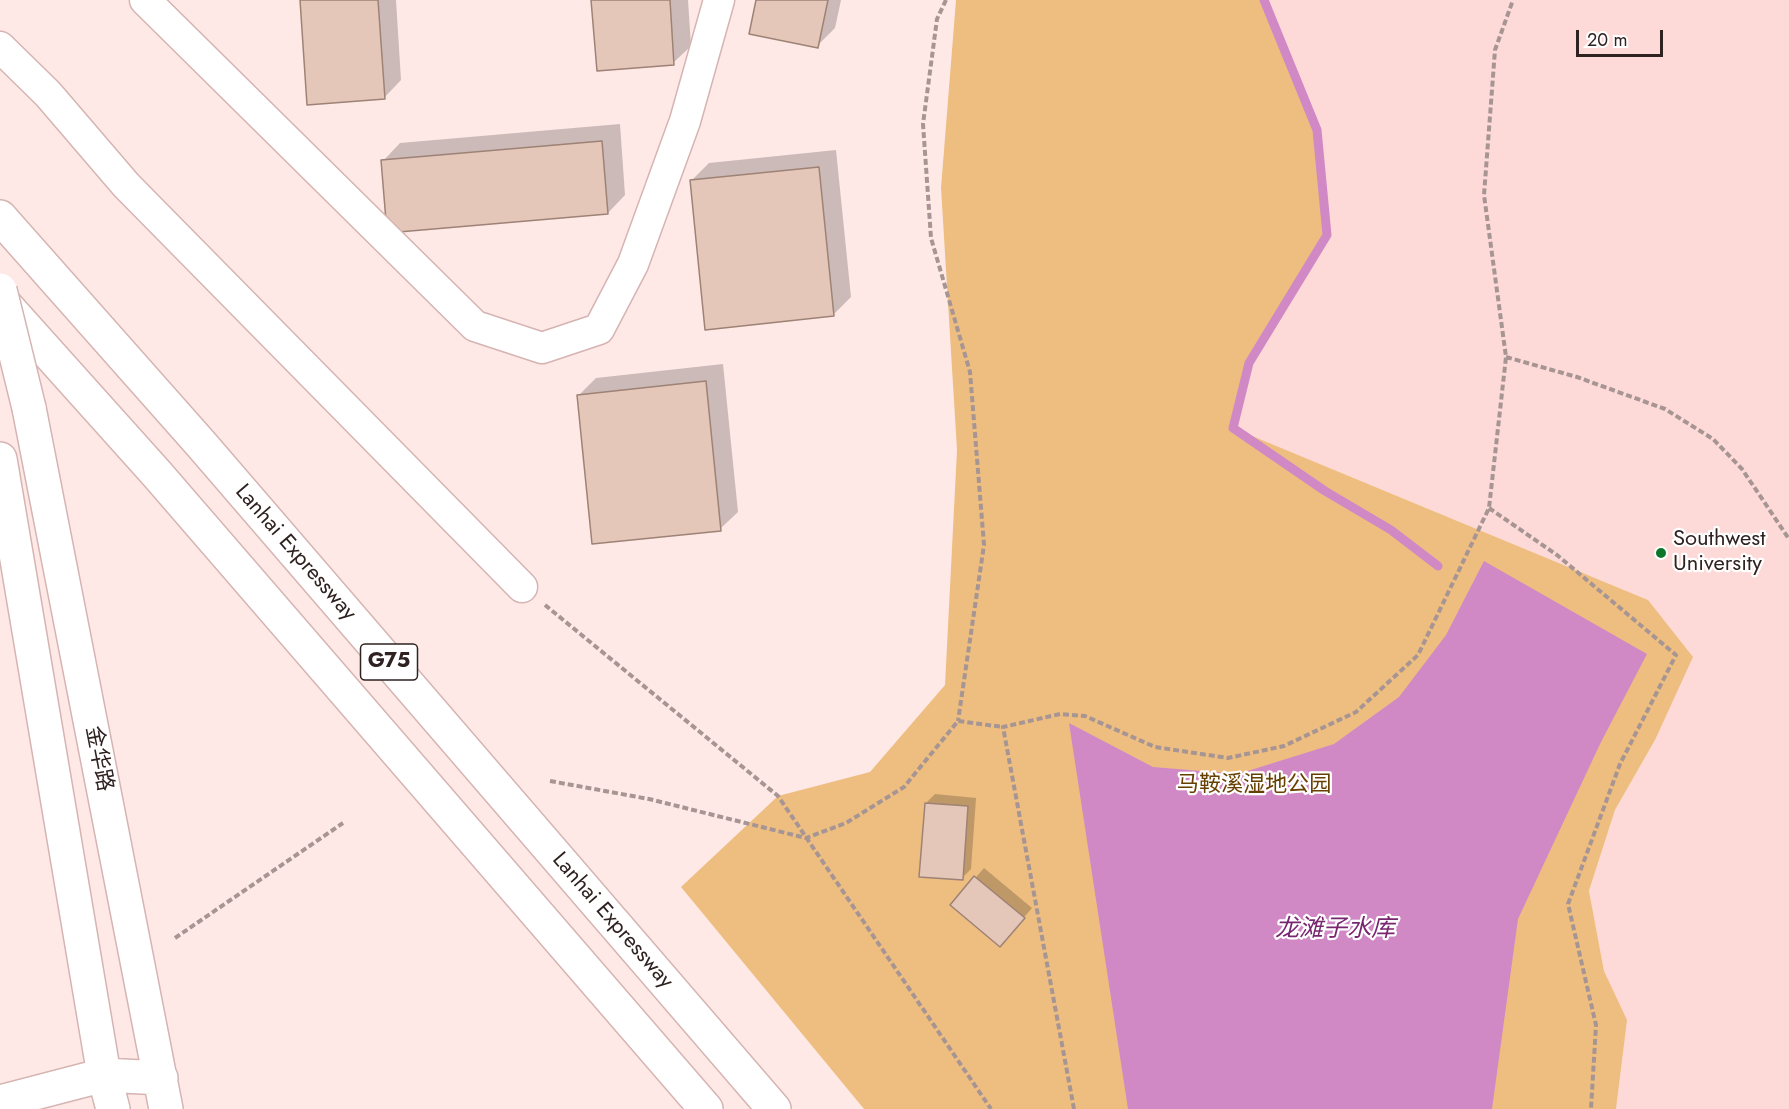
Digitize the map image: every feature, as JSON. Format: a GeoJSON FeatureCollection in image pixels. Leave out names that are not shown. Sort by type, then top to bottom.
{"type":"FeatureCollection","features":[{"type":"Feature","properties":{"kind":"main road","name":"Lanhai Expressway"},"geometry":{"type":"LineString","coordinates":[[0,218],[201,444],[774,1109]]}},
{"type":"Feature","properties":{"kind":"main road","name":"金华路"},"geometry":{"type":"LineString","coordinates":[[0,290],[29,408],[164,1094]]}},
{"type":"Feature","properties":{"kind":"main road","name":"G75"},"geometry":{"type":"LineString","coordinates":[[0,299],[157,474],[706,1109]]}},
{"type":"Feature","properties":{"kind":"main road","name":"金华路"},"geometry":{"type":"LineString","coordinates":[[0,459],[111,1109]]}},
{"type":"Feature","properties":{"kind":"main road"},"geometry":{"type":"LineString","coordinates":[[0,1102],[104,1075],[164,1094]]}},
{"type":"Feature","properties":{"kind":"main road"},"geometry":{"type":"LineString","coordinates":[[111,1109],[164,1094]]}},
{"type":"Feature","properties":{"kind":"lane"},"geometry":{"type":"LineString","coordinates":[[145,0],[475,326],[542,348],[599,328],[633,264],[685,121],[719,0]]}},
{"type":"Feature","properties":{"kind":"lane"},"geometry":{"type":"LineString","coordinates":[[0,47],[48,94],[134,193],[522,587]]}},
{"type":"Feature","properties":{"kind":"path"},"geometry":{"type":"LineString","coordinates":[[550,781],[649,799],[806,838],[846,824],[904,787],[958,721],[984,545],[970,372],[931,238],[923,124],[937,20],[946,0]]}},
{"type":"Feature","properties":{"kind":"path"},"geometry":{"type":"LineString","coordinates":[[958,721],[1003,727],[1060,714],[1084,716],[1155,747],[1228,758],[1284,746],[1356,712],[1418,655],[1489,508],[1506,357],[1484,195],[1495,50],[1514,0]]}},
{"type":"Feature","properties":{"kind":"path"},"geometry":{"type":"LineString","coordinates":[[1506,357],[1577,377],[1665,409],[1703,433],[1742,469],[1789,539]]}},
{"type":"Feature","properties":{"kind":"path"},"geometry":{"type":"LineString","coordinates":[[1489,508],[1557,555],[1676,655],[1620,764],[1568,904],[1596,1025],[1592,1109]]}},
{"type":"Feature","properties":{"kind":"path"},"geometry":{"type":"LineString","coordinates":[[522,587],[778,796],[992,1109]]}},
{"type":"Feature","properties":{"kind":"path"},"geometry":{"type":"LineString","coordinates":[[1003,727],[1074,1109]]}},
{"type":"Feature","properties":{"kind":"path"},"geometry":{"type":"LineString","coordinates":[[175,938],[343,824]]}},
{"type":"Feature","properties":{"kind":"shaded area","name":"Southwest University"},"geometry":{"type":"Polygon","coordinates":[[[1264,0],[1789,0],[1789,1109],[1616,1109],[1626,1020],[1604,971],[1589,892],[1615,810],[1655,740],[1648,600],[1233,428],[1249,363],[1327,234],[1317,130],[1264,0]]]}},
{"type":"Feature","properties":{"kind":"green space","name":"马鞍溪湿地公园"},"geometry":{"type":"Polygon","coordinates":[[[956,0],[1264,0],[1317,130],[1327,235],[1249,363],[1233,428],[1648,600],[1693,657],[1655,740],[1615,810],[1589,891],[1604,971],[1627,1020],[1616,1109],[864,1109],[681,887],[778,796],[870,772],[945,685],[957,450],[941,188],[956,0]]]}},
{"type":"Feature","properties":{"kind":"water","name":"龙滩子水库"},"geometry":{"type":"Polygon","coordinates":[[[1484,561],[1647,654],[1601,742],[1518,919],[1492,1109],[1128,1109],[1069,723],[1153,767],[1238,774],[1334,744],[1399,697],[1446,635],[1484,561]]]}},
{"type":"Feature","properties":{"kind":"building"},"geometry":{"type":"Polygon","coordinates":[[[300,0],[378,0],[385,99],[307,105],[300,0]]]}},
{"type":"Feature","properties":{"kind":"building"},"geometry":{"type":"Polygon","coordinates":[[[591,0],[670,0],[674,65],[597,71],[591,0]]]}},
{"type":"Feature","properties":{"kind":"building"},"geometry":{"type":"Polygon","coordinates":[[[756,0],[828,0],[818,48],[749,34],[756,0]]]}},
{"type":"Feature","properties":{"kind":"building"},"geometry":{"type":"Polygon","coordinates":[[[602,141],[608,214],[387,233],[381,160],[602,141]]]}},
{"type":"Feature","properties":{"kind":"building"},"geometry":{"type":"Polygon","coordinates":[[[819,167],[834,316],[705,330],[690,180],[819,167]]]}},
{"type":"Feature","properties":{"kind":"building"},"geometry":{"type":"Polygon","coordinates":[[[706,381],[721,531],[592,544],[577,395],[706,381]]]}},
{"type":"Feature","properties":{"kind":"building"},"geometry":{"type":"Polygon","coordinates":[[[925,803],[968,806],[963,880],[919,877],[925,803]]]}},
{"type":"Feature","properties":{"kind":"building"},"geometry":{"type":"Polygon","coordinates":[[[974,876],[1025,918],[1000,947],[950,905],[974,876]]]}},
{"type":"Feature","properties":{"kind":"waterway"},"geometry":{"type":"LineString","coordinates":[[1264,0],[1317,130],[1327,235],[1249,363],[1233,428],[1325,491],[1391,530],[1438,566]]}},
{"type":"Feature","properties":{"kind":"place","name":"Southwest University"},"geometry":{"type":"Point","coordinates":[1661,553]}}]}
